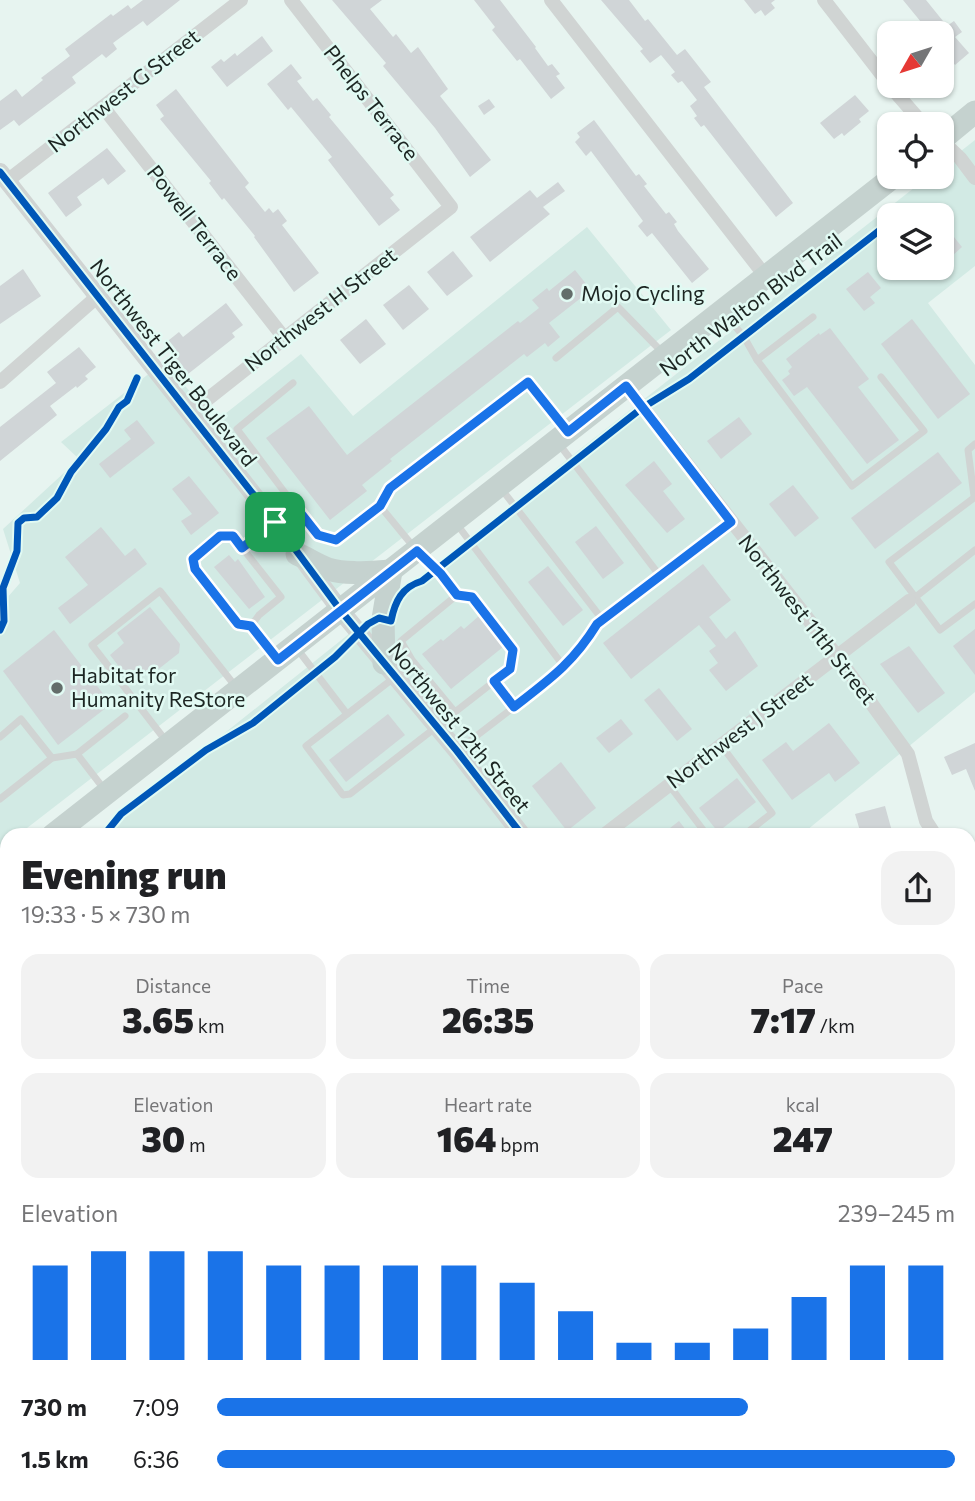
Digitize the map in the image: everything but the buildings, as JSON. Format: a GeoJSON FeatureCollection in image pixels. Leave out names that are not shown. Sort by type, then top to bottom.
{"type":"FeatureCollection","features":[{"type":"Feature","properties":{"kind":"main road"},"geometry":{"type":"LineString","coordinates":[[954,130],[975,112]]}},
{"type":"Feature","properties":{"kind":"main road"},"geometry":{"type":"LineString","coordinates":[[62,828],[877,189]]}},
{"type":"Feature","properties":{"kind":"main road"},"geometry":{"type":"LineString","coordinates":[[297,554],[328,569],[339,571],[391,571]]}},
{"type":"Feature","properties":{"kind":"main road"},"geometry":{"type":"LineString","coordinates":[[389,669],[383,619],[391,571]]}},
{"type":"Feature","properties":{"kind":"street","name":"Northwest G Street"},"geometry":{"type":"LineString","coordinates":[[4,177],[103,107],[241,0]]}},
{"type":"Feature","properties":{"kind":"street","name":"Phelps Terrace"},"geometry":{"type":"LineString","coordinates":[[291,0],[451,206]]}},
{"type":"Feature","properties":{"kind":"street"},"geometry":{"type":"LineString","coordinates":[[551,0],[765,276]]}},
{"type":"Feature","properties":{"kind":"street"},"geometry":{"type":"LineString","coordinates":[[824,0],[877,68]]}},
{"type":"Feature","properties":{"kind":"street"},"geometry":{"type":"LineString","coordinates":[[901,98],[913,112]]}},
{"type":"Feature","properties":{"kind":"street","name":"Powell Terrace"},"geometry":{"type":"LineString","coordinates":[[103,107],[285,339]]}},
{"type":"Feature","properties":{"kind":"street"},"geometry":{"type":"LineString","coordinates":[[954,152],[975,178]]}},
{"type":"Feature","properties":{"kind":"street","name":"Northwest Tiger Boulevard"},"geometry":{"type":"LineString","coordinates":[[4,177],[275,522],[341,611]]}},
{"type":"Feature","properties":{"kind":"street","name":"Northwest H Street"},"geometry":{"type":"LineString","coordinates":[[190,413],[451,206]]}},
{"type":"Feature","properties":{"kind":"street"},"geometry":{"type":"LineString","coordinates":[[0,382],[98,296]]}},
{"type":"Feature","properties":{"kind":"street","name":"Northwest 11th Street"},"geometry":{"type":"LineString","coordinates":[[626,386],[837,656],[908,754],[926,821],[930,828]]}},
{"type":"Feature","properties":{"kind":"street","name":"Northwest J Street"},"geometry":{"type":"LineString","coordinates":[[622,828],[669,785],[912,599]]}},
{"type":"Feature","properties":{"kind":"street","name":"Northwest 12th Street"},"geometry":{"type":"LineString","coordinates":[[341,611],[437,726],[517,828]]}},
{"type":"Feature","properties":{"kind":"lane"},"geometry":{"type":"LineString","coordinates":[[556,358],[618,307],[665,355]]}},
{"type":"Feature","properties":{"kind":"lane"},"geometry":{"type":"LineString","coordinates":[[722,310],[852,486],[924,431],[881,377]]}},
{"type":"Feature","properties":{"kind":"lane"},"geometry":{"type":"LineString","coordinates":[[757,360],[813,317]]}},
{"type":"Feature","properties":{"kind":"lane"},"geometry":{"type":"LineString","coordinates":[[293,383],[237,429],[318,535],[336,540],[380,506],[390,488],[528,382],[562,436],[660,576]]}},
{"type":"Feature","properties":{"kind":"lane"},"geometry":{"type":"LineString","coordinates":[[975,444],[968,450],[975,496],[888,562],[912,599],[940,630],[975,604]]}},
{"type":"Feature","properties":{"kind":"lane"},"geometry":{"type":"LineString","coordinates":[[499,486],[602,619]]}},
{"type":"Feature","properties":{"kind":"lane"},"geometry":{"type":"LineString","coordinates":[[242,548],[295,506]]}},
{"type":"Feature","properties":{"kind":"lane"},"geometry":{"type":"LineString","coordinates":[[380,506],[457,595],[472,597],[513,650],[510,669],[455,712],[412,660],[401,641],[457,595]]}},
{"type":"Feature","properties":{"kind":"lane"},"geometry":{"type":"LineString","coordinates":[[454,521],[565,668]]}},
{"type":"Feature","properties":{"kind":"lane"},"geometry":{"type":"LineString","coordinates":[[457,751],[565,668],[602,619],[731,522]]}},
{"type":"Feature","properties":{"kind":"lane"},"geometry":{"type":"LineString","coordinates":[[251,626],[259,614],[281,597],[233,536],[220,536],[193,559],[195,569],[238,624],[251,626],[287,653],[347,714]]}},
{"type":"Feature","properties":{"kind":"lane"},"geometry":{"type":"LineString","coordinates":[[912,599],[975,550]]}},
{"type":"Feature","properties":{"kind":"lane"},"geometry":{"type":"LineString","coordinates":[[168,744],[92,645],[160,591],[238,690]]}},
{"type":"Feature","properties":{"kind":"lane"},"geometry":{"type":"LineString","coordinates":[[389,669],[347,714],[306,746],[343,795],[349,794],[437,726]]}},
{"type":"Feature","properties":{"kind":"lane"},"geometry":{"type":"LineString","coordinates":[[494,681],[514,707]]}},
{"type":"Feature","properties":{"kind":"lane"},"geometry":{"type":"LineString","coordinates":[[0,799],[52,758],[77,754],[125,716]]}},
{"type":"Feature","properties":{"kind":"lane"},"geometry":{"type":"LineString","coordinates":[[0,737],[21,719],[52,758]]}},
{"type":"Feature","properties":{"kind":"lane"},"geometry":{"type":"LineString","coordinates":[[721,745],[772,813],[753,828]]}},
{"type":"Feature","properties":{"kind":"lane"},"geometry":{"type":"LineString","coordinates":[[77,754],[107,792]]}},
{"type":"Feature","properties":{"kind":"lane"},"geometry":{"type":"LineString","coordinates":[[669,785],[702,828]]}},
{"type":"Feature","properties":{"kind":"shaded area"},"geometry":{"type":"Polygon","coordinates":[[[975,140],[975,266],[928,303],[975,365],[975,692],[810,828],[106,828],[583,447],[877,217],[877,280],[954,280],[954,203],[895,203],[913,189],[954,189],[954,157],[975,140]]]}},
{"type":"Feature","properties":{"kind":"shaded area"},"geometry":{"type":"Polygon","coordinates":[[[587,227],[671,330],[27,828],[0,828],[0,606],[20,583],[3,529],[79,459],[61,442],[164,362],[216,421],[301,354],[353,416],[587,227]]]}},
{"type":"Feature","properties":{"kind":"cycle path"},"geometry":{"type":"LineString","coordinates":[[0,172],[275,522],[341,611],[457,751],[517,828]]}},
{"type":"Feature","properties":{"kind":"cycle path","name":"North Walton Blvd Trail"},"geometry":{"type":"LineString","coordinates":[[110,828],[121,814],[206,750],[253,723],[335,657],[368,624],[379,618],[391,621],[397,601],[409,587],[422,581],[642,408],[689,379],[877,232]]}},
{"type":"Feature","properties":{"kind":"cycle path"},"geometry":{"type":"LineString","coordinates":[[0,630],[4,621],[3,588],[17,551],[18,523],[24,518],[37,517],[57,498],[71,472],[106,429],[119,407],[127,401],[137,378]]}},
{"type":"Feature","properties":{"kind":"place","name":"Mojo Cycling"},"geometry":{"type":"Point","coordinates":[567,294]}},
{"type":"Feature","properties":{"kind":"place","name":"Habitat for Humanity ReStore"},"geometry":{"type":"Point","coordinates":[57,688]}},
{"type":"Feature","properties":{"kind":"route"},"geometry":{"type":"LineString","coordinates":[[528,382],[568,432],[626,386],[731,522],[597,624],[565,668],[514,707],[494,681],[510,669],[513,650],[472,597],[457,595],[441,574],[417,551],[278,660],[251,626],[238,624],[195,569],[193,559],[220,536],[233,536],[242,548],[275,522],[295,506],[318,535],[336,540],[380,506],[390,488],[528,382]]}}]}
